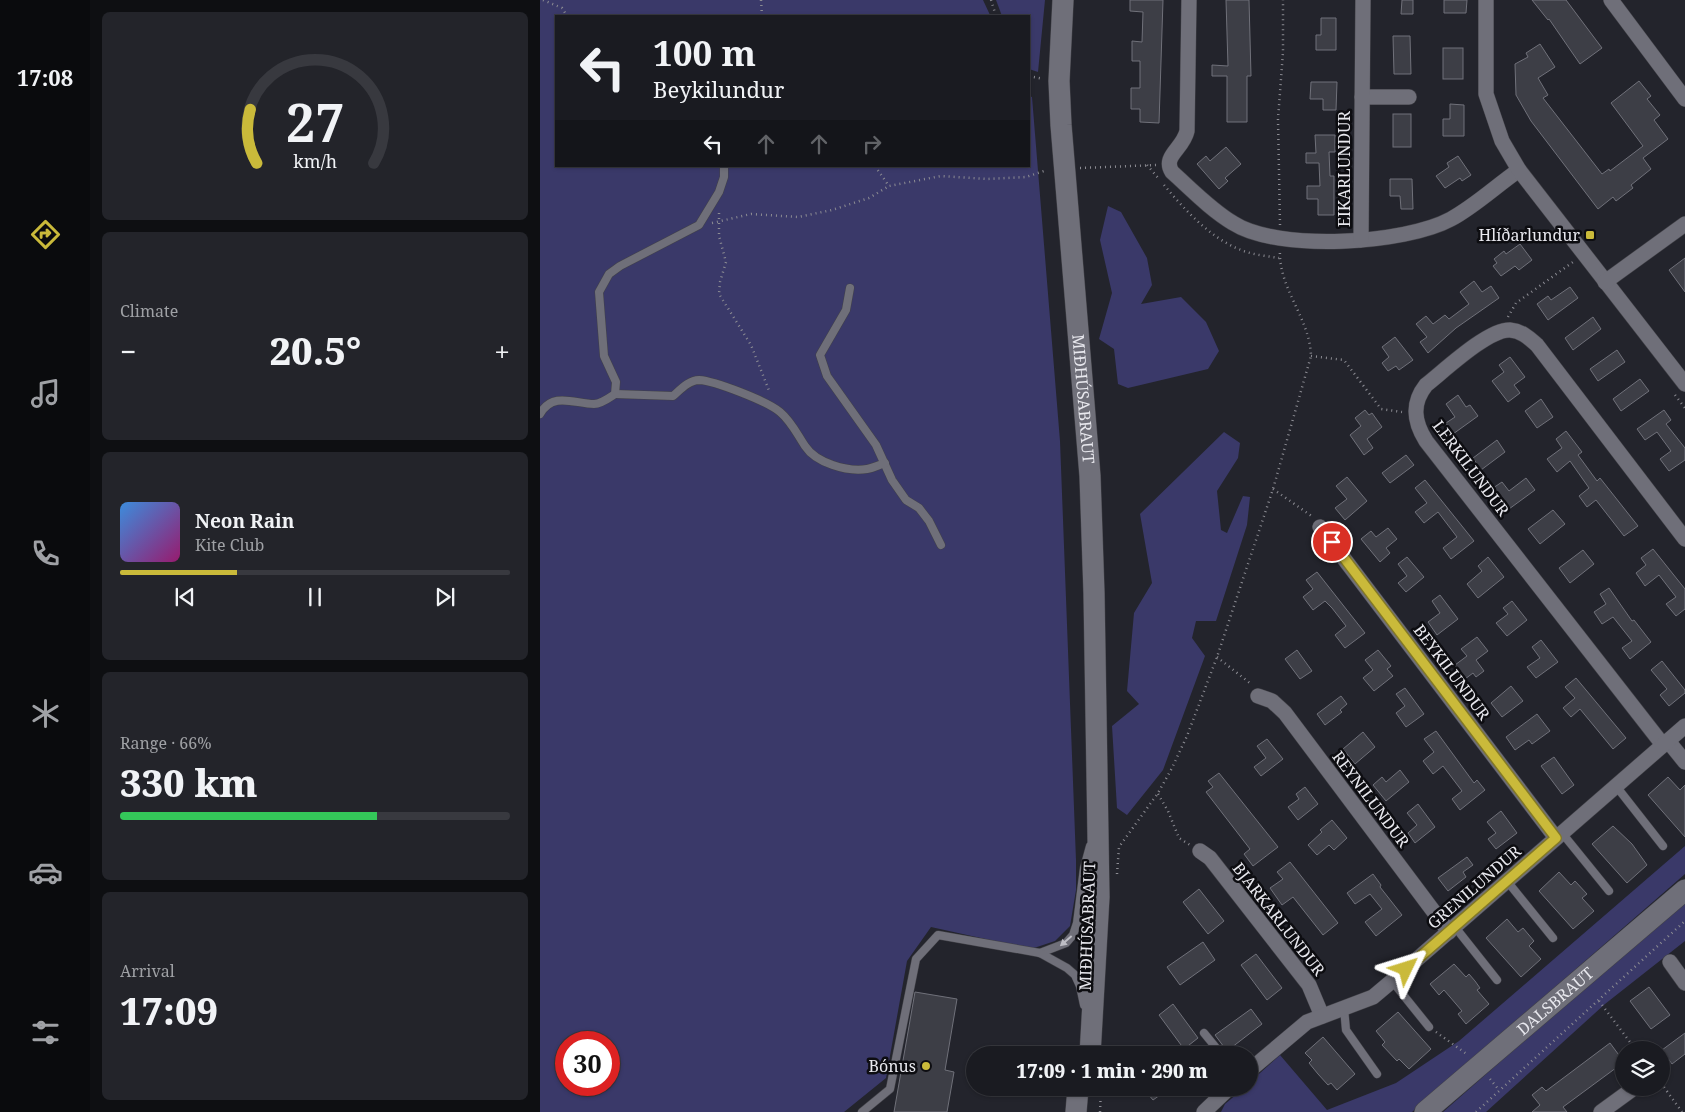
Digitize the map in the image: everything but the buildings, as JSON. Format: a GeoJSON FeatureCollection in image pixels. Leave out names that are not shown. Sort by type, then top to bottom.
{"type":"FeatureCollection","features":[{"type":"Feature","properties":{"kind":"street","name":"MIÐHÚSABRAUT"},"geometry":{"type":"LineString","coordinates":[[1063,0],[1059,82],[1061,125],[1090,476],[1094,593],[1099,898],[1091,1046]]}},
{"type":"Feature","properties":{"kind":"street"},"geometry":{"type":"LineString","coordinates":[[1189,0],[1187,131],[1181,146],[1170,160],[1172,172],[1234,224],[1280,238],[1294,240],[1361,240],[1422,232],[1452,219],[1519,170]]}},
{"type":"Feature","properties":{"kind":"street","name":"EIKARLUNDUR"},"geometry":{"type":"LineString","coordinates":[[1361,240],[1363,0]]}},
{"type":"Feature","properties":{"kind":"street"},"geometry":{"type":"LineString","coordinates":[[1486,0],[1486,94],[1502,141],[1519,170],[1685,384]]}},
{"type":"Feature","properties":{"kind":"street"},"geometry":{"type":"LineString","coordinates":[[1611,0],[1685,100]]}},
{"type":"Feature","properties":{"kind":"street","name":"EIKARLUNDUR"},"geometry":{"type":"LineString","coordinates":[[1362,97],[1409,97]]}},
{"type":"Feature","properties":{"kind":"street"},"geometry":{"type":"LineString","coordinates":[[1606,282],[1685,224]]}},
{"type":"Feature","properties":{"kind":"street"},"geometry":{"type":"LineString","coordinates":[[1502,331],[1509,330],[1525,334],[1537,345],[1685,539]]}},
{"type":"Feature","properties":{"kind":"street","name":"LERKILUNDUR"},"geometry":{"type":"LineString","coordinates":[[1502,331],[1488,338],[1426,385],[1418,395],[1417,426],[1426,441],[1666,743],[1685,762]]}},
{"type":"Feature","properties":{"kind":"street","name":"BEYKILUNDUR"},"geometry":{"type":"LineString","coordinates":[[1320,527],[1559,836]]}},
{"type":"Feature","properties":{"kind":"street","name":"REYNILUNDUR"},"geometry":{"type":"LineString","coordinates":[[1258,696],[1272,701],[1285,713],[1452,930]]}},
{"type":"Feature","properties":{"kind":"street","name":"GRENILUNDUR"},"geometry":{"type":"LineString","coordinates":[[1258,1063],[1307,1022],[1373,996],[1392,981],[1685,726]]}},
{"type":"Feature","properties":{"kind":"street","name":"MIÐHÚSABRAUT"},"geometry":{"type":"LineString","coordinates":[[1082,1046],[1090,845],[1096,797]]}},
{"type":"Feature","properties":{"kind":"street","name":"BJARKARLUNDUR"},"geometry":{"type":"LineString","coordinates":[[1200,851],[1210,858],[1297,968],[1309,985],[1322,1016]]}},
{"type":"Feature","properties":{"kind":"street","name":"DALSBRAUT"},"geometry":{"type":"LineString","coordinates":[[1425,1112],[1685,890]]}},
{"type":"Feature","properties":{"kind":"street"},"geometry":{"type":"LineString","coordinates":[[1670,962],[1685,982]]}},
{"type":"Feature","properties":{"kind":"street"},"geometry":{"type":"LineString","coordinates":[[1076,1112],[1077,1096]]}},
{"type":"Feature","properties":{"kind":"street"},"geometry":{"type":"LineString","coordinates":[[1086,1112],[1087,1096]]}},
{"type":"Feature","properties":{"kind":"street"},"geometry":{"type":"LineString","coordinates":[[1204,1112],[1221,1096]]}},
{"type":"Feature","properties":{"kind":"street"},"geometry":{"type":"LineString","coordinates":[[1601,1112],[1623,1096]]}},
{"type":"Feature","properties":{"kind":"lane"},"geometry":{"type":"LineString","coordinates":[[615,394],[616,382],[604,356],[599,292],[602,282],[620,266],[699,225],[719,192],[724,176],[724,167]]}},
{"type":"Feature","properties":{"kind":"lane"},"geometry":{"type":"LineString","coordinates":[[850,288],[846,310],[820,355],[827,376],[876,445],[892,480],[906,500],[918,508],[929,521],[941,545]]}},
{"type":"Feature","properties":{"kind":"lane"},"geometry":{"type":"LineString","coordinates":[[540,414],[558,400],[568,399],[596,404],[615,394],[673,396],[687,384],[698,380],[762,401],[772,407],[780,412],[795,429],[806,448],[823,460],[836,466],[867,469],[885,463]]}},
{"type":"Feature","properties":{"kind":"lane"},"geometry":{"type":"LineString","coordinates":[[1616,786],[1663,846]]}},
{"type":"Feature","properties":{"kind":"lane"},"geometry":{"type":"LineString","coordinates":[[1559,836],[1609,891]]}},
{"type":"Feature","properties":{"kind":"lane"},"geometry":{"type":"LineString","coordinates":[[1040,953],[1066,943],[1073,935],[1077,923],[1084,868],[1090,845]]}},
{"type":"Feature","properties":{"kind":"lane"},"geometry":{"type":"LineString","coordinates":[[1507,881],[1553,938]]}},
{"type":"Feature","properties":{"kind":"lane"},"geometry":{"type":"LineString","coordinates":[[1452,930],[1497,980]]}},
{"type":"Feature","properties":{"kind":"lane"},"geometry":{"type":"LineString","coordinates":[[862,1112],[890,1089],[916,959],[938,935],[1040,953],[1067,968],[1075,975],[1080,986],[1084,1006]]}},
{"type":"Feature","properties":{"kind":"lane"},"geometry":{"type":"LineString","coordinates":[[1392,981],[1429,1027]]}},
{"type":"Feature","properties":{"kind":"lane"},"geometry":{"type":"LineString","coordinates":[[1344,1006],[1346,1030],[1376,1074]]}},
{"type":"Feature","properties":{"kind":"lane"},"geometry":{"type":"LineString","coordinates":[[1204,1034],[1214,1046]]}},
{"type":"Feature","properties":{"kind":"path"},"geometry":{"type":"LineString","coordinates":[[544,0],[562,8],[566,15]]}},
{"type":"Feature","properties":{"kind":"path"},"geometry":{"type":"LineString","coordinates":[[761,0],[762,15]]}},
{"type":"Feature","properties":{"kind":"path"},"geometry":{"type":"LineString","coordinates":[[991,0],[996,15]]}},
{"type":"Feature","properties":{"kind":"path"},"geometry":{"type":"LineString","coordinates":[[1117,876],[1119,847],[1158,793],[1187,736],[1217,657],[1273,489],[1310,356],[1310,340],[1279,263],[1278,119],[1284,52],[1283,0]]}},
{"type":"Feature","properties":{"kind":"path"},"geometry":{"type":"LineString","coordinates":[[1079,168],[1170,160]]}},
{"type":"Feature","properties":{"kind":"path"},"geometry":{"type":"LineString","coordinates":[[876,167],[889,186]]}},
{"type":"Feature","properties":{"kind":"path"},"geometry":{"type":"LineString","coordinates":[[699,225],[751,214],[798,217],[832,210],[869,198],[889,186],[941,176],[987,179],[1026,177],[1047,170]]}},
{"type":"Feature","properties":{"kind":"path"},"geometry":{"type":"LineString","coordinates":[[719,192],[721,204],[718,222],[726,262],[720,282],[720,294],[750,345],[771,396],[772,407]]}},
{"type":"Feature","properties":{"kind":"path"},"geometry":{"type":"LineString","coordinates":[[1502,331],[1516,303],[1573,262]]}},
{"type":"Feature","properties":{"kind":"path"},"geometry":{"type":"LineString","coordinates":[[1310,356],[1344,360],[1381,409],[1416,414]]}},
{"type":"Feature","properties":{"kind":"path"},"geometry":{"type":"LineString","coordinates":[[1273,489],[1311,514],[1320,527]]}},
{"type":"Feature","properties":{"kind":"path"},"geometry":{"type":"LineString","coordinates":[[1217,657],[1241,674],[1251,684],[1258,696]]}},
{"type":"Feature","properties":{"kind":"path"},"geometry":{"type":"LineString","coordinates":[[1158,793],[1179,838],[1200,851]]}},
{"type":"Feature","properties":{"kind":"path"},"geometry":{"type":"LineString","coordinates":[[1476,1112],[1685,921]]}},
{"type":"Feature","properties":{"kind":"path"},"geometry":{"type":"LineString","coordinates":[[1598,1001],[1629,1041]]}},
{"type":"Feature","properties":{"kind":"path"},"geometry":{"type":"LineString","coordinates":[[1670,1095],[1682,1112]]}},
{"type":"Feature","properties":{"kind":"path"},"geometry":{"type":"LineString","coordinates":[[1100,1112],[1101,1096]]}},
{"type":"Feature","properties":{"kind":"shaded area"},"geometry":{"type":"Polygon","coordinates":[[[540,0],[983,0],[990,15],[555,15],[555,167],[1030,167],[1030,96],[1032,97],[1060,441],[1076,890],[1070,926],[1055,941],[1031,949],[931,927],[907,961],[886,1078],[844,1112],[540,1112],[540,0]]]}},
{"type":"Feature","properties":{"kind":"shaded area"},"geometry":{"type":"Polygon","coordinates":[[[996,0],[1045,0],[1038,72],[1030,69],[1030,15],[1002,15],[996,0]]]}},
{"type":"Feature","properties":{"kind":"shaded area"},"geometry":{"type":"Polygon","coordinates":[[[1108,206],[1121,212],[1147,258],[1152,285],[1141,304],[1181,297],[1206,322],[1219,351],[1208,369],[1128,388],[1118,384],[1114,349],[1099,339],[1112,293],[1100,240],[1108,206]]]}},
{"type":"Feature","properties":{"kind":"shaded area"},"geometry":{"type":"Polygon","coordinates":[[[1224,432],[1240,443],[1238,458],[1217,491],[1221,530],[1227,533],[1243,496],[1250,497],[1247,525],[1216,621],[1196,621],[1192,638],[1205,656],[1163,770],[1127,815],[1117,808],[1112,726],[1139,704],[1127,691],[1134,613],[1152,583],[1140,514],[1224,432]]]}},
{"type":"Feature","properties":{"kind":"shaded area"},"geometry":{"type":"Polygon","coordinates":[[[1685,846],[1685,874],[1412,1112],[1221,1112],[1225,1104],[1234,1096],[1258,1096],[1258,1075],[1280,1055],[1327,1110],[1396,1083],[1459,1041],[1685,846]]]}},
{"type":"Feature","properties":{"kind":"shaded area"},"geometry":{"type":"Polygon","coordinates":[[[1685,899],[1685,941],[1605,1004],[1486,1112],[1443,1112],[1685,899]]]}},
{"type":"Feature","properties":{"kind":"place","name":"Hlíðarlundur"},"geometry":{"type":"Point","coordinates":[1590,235]}},
{"type":"Feature","properties":{"kind":"place","name":"Bónus"},"geometry":{"type":"Point","coordinates":[926,1066]}},
{"type":"Feature","properties":{"kind":"route"},"geometry":{"type":"LineString","coordinates":[[1332,542],[1556,838],[1406,969]]}}]}
